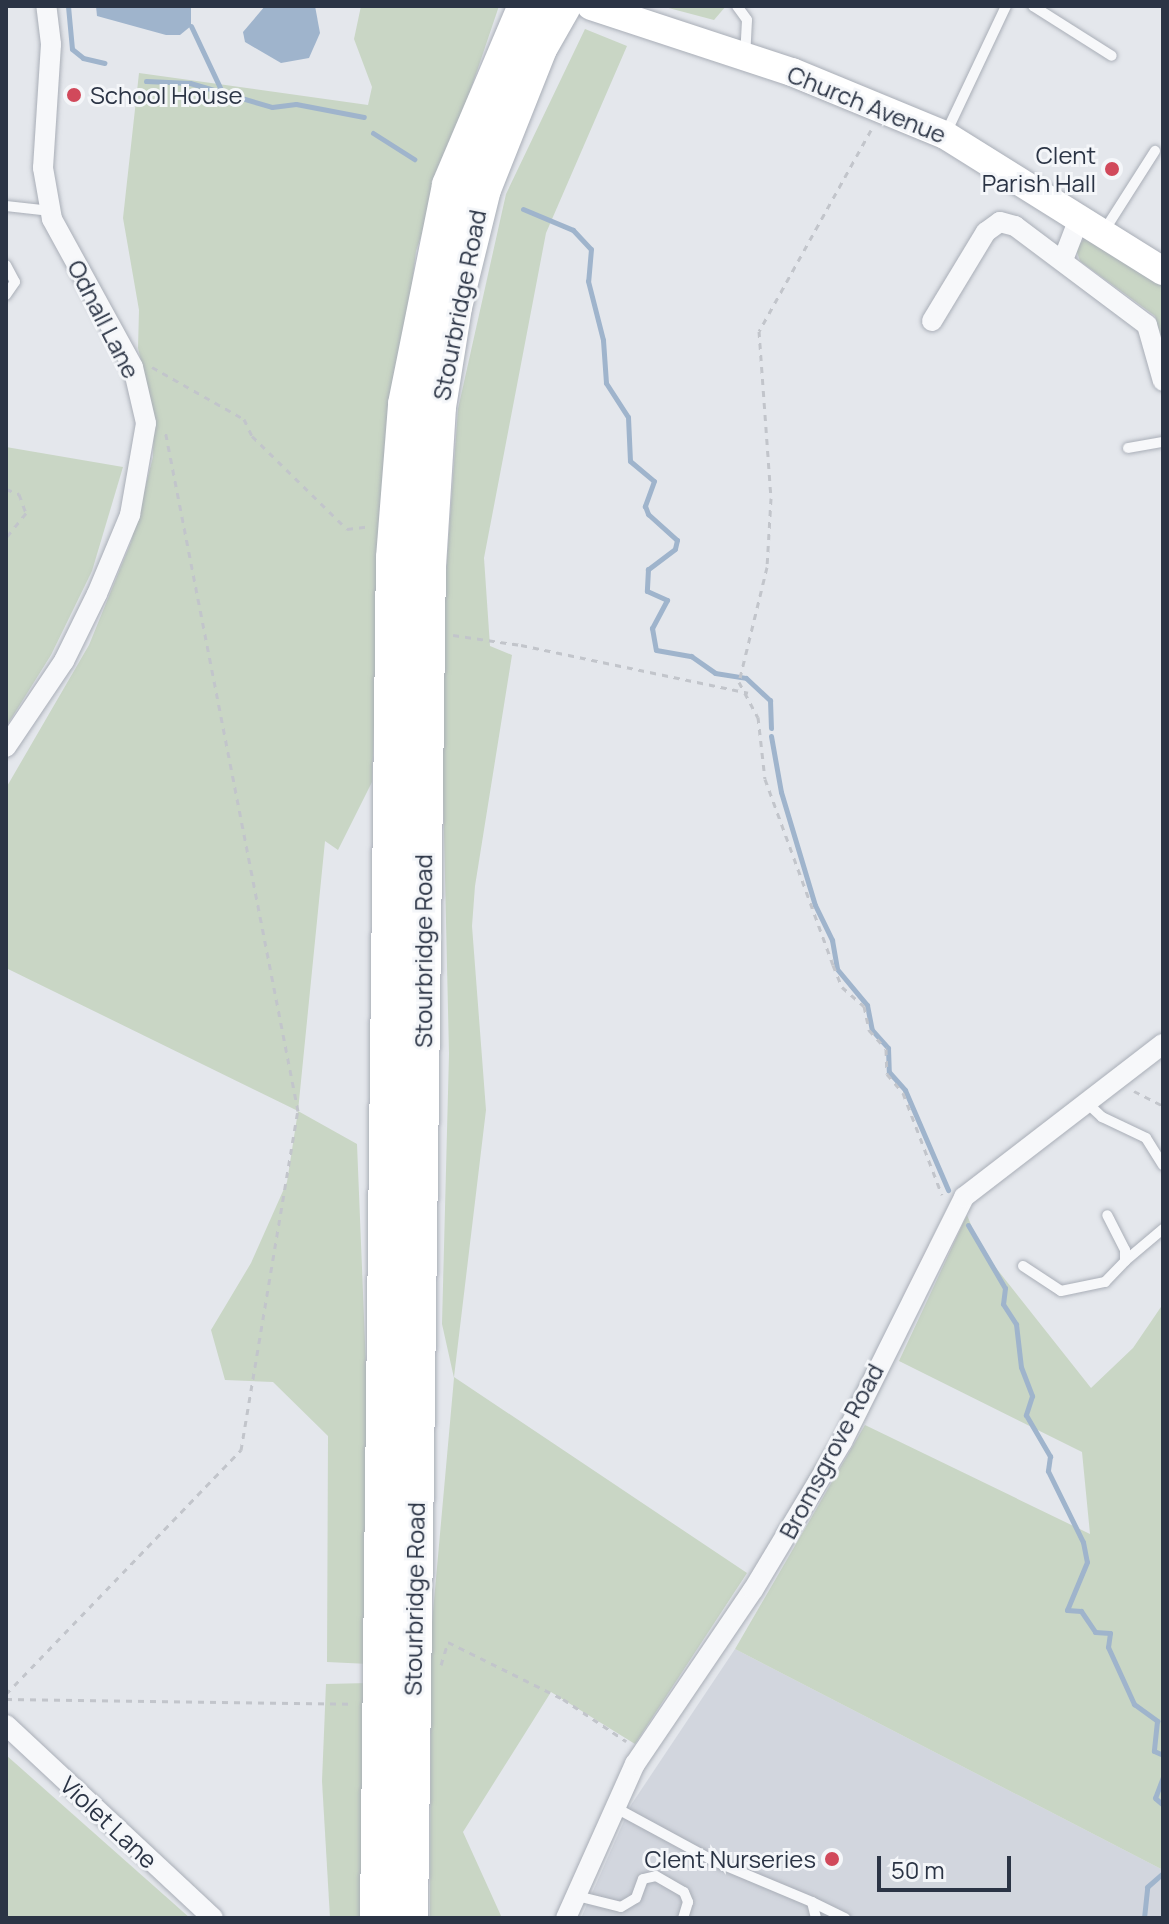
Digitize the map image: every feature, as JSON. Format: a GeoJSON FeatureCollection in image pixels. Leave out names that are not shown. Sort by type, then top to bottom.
{"type":"FeatureCollection","features":[{"type":"Feature","properties":{"kind":"highway","name":"Stourbridge Road"},"geometry":{"type":"LineString","coordinates":[[378,1918],[395,546],[406,404],[429,276],[450,185],[525,29],[563,6]]}},
{"type":"Feature","properties":{"kind":"highway","name":"Stourbridge Road"},"geometry":{"type":"LineString","coordinates":[[410,1918],[428,566],[438,407],[457,292],[525,29]]}},
{"type":"Feature","properties":{"kind":"street","name":"Odnall Lane"},"geometry":{"type":"LineString","coordinates":[[6,747],[64,661],[97,594],[130,515],[146,423],[133,367],[51,211],[43,168],[51,44],[46,6]]}},
{"type":"Feature","properties":{"kind":"street","name":"Church Avenue"},"geometry":{"type":"LineString","coordinates":[[591,6],[745,58],[945,135],[1080,216],[1163,271]]}},
{"type":"Feature","properties":{"kind":"street"},"geometry":{"type":"LineString","coordinates":[[1063,260],[1080,216]]}},
{"type":"Feature","properties":{"kind":"street"},"geometry":{"type":"LineString","coordinates":[[932,321],[986,232],[1000,222],[1015,226],[1147,325],[1163,381]]}},
{"type":"Feature","properties":{"kind":"street","name":"Bromsgrove Road"},"geometry":{"type":"LineString","coordinates":[[566,1918],[643,1752],[753,1590],[842,1442],[964,1197],[1163,1044]]}},
{"type":"Feature","properties":{"kind":"street","name":"Violet Lane"},"geometry":{"type":"LineString","coordinates":[[6,1725],[213,1918]]}},
{"type":"Feature","properties":{"kind":"lane"},"geometry":{"type":"LineString","coordinates":[[737,6],[747,20],[745,58]]}},
{"type":"Feature","properties":{"kind":"lane"},"geometry":{"type":"LineString","coordinates":[[945,135],[1006,6]]}},
{"type":"Feature","properties":{"kind":"lane"},"geometry":{"type":"LineString","coordinates":[[1033,6],[1112,56]]}},
{"type":"Feature","properties":{"kind":"lane"},"geometry":{"type":"LineString","coordinates":[[1103,233],[1155,151]]}},
{"type":"Feature","properties":{"kind":"lane"},"geometry":{"type":"LineString","coordinates":[[6,206],[51,211]]}},
{"type":"Feature","properties":{"kind":"lane"},"geometry":{"type":"LineString","coordinates":[[6,265],[15,282],[6,295]]}},
{"type":"Feature","properties":{"kind":"lane"},"geometry":{"type":"LineString","coordinates":[[1128,448],[1163,442]]}},
{"type":"Feature","properties":{"kind":"lane"},"geometry":{"type":"LineString","coordinates":[[1087,1103],[1102,1117],[1146,1138],[1163,1165]]}},
{"type":"Feature","properties":{"kind":"lane"},"geometry":{"type":"LineString","coordinates":[[1107,1215],[1119,1233],[1125,1261]]}},
{"type":"Feature","properties":{"kind":"lane"},"geometry":{"type":"LineString","coordinates":[[1023,1266],[1049,1287],[1078,1290],[1105,1282],[1163,1229]]}},
{"type":"Feature","properties":{"kind":"lane"},"geometry":{"type":"LineString","coordinates":[[616,1808],[714,1861],[845,1918]]}},
{"type":"Feature","properties":{"kind":"lane"},"geometry":{"type":"LineString","coordinates":[[577,1896],[611,1907],[627,1905],[643,1879],[656,1876],[684,1892],[688,1902],[683,1918]]}},
{"type":"Feature","properties":{"kind":"lane"},"geometry":{"type":"LineString","coordinates":[[812,1902],[816,1918]]}},
{"type":"Feature","properties":{"kind":"lane"},"geometry":{"type":"LineString","coordinates":[[611,1907],[620,1918]]}},
{"type":"Feature","properties":{"kind":"path"},"geometry":{"type":"LineString","coordinates":[[883,109],[759,331],[771,498],[767,567],[739,682],[758,717],[765,779],[833,965],[842,987],[864,1006],[869,1030],[886,1049],[887,1074],[903,1093],[937,1190],[955,1215]]}},
{"type":"Feature","properties":{"kind":"path"},"geometry":{"type":"LineString","coordinates":[[152,368],[156,383]]}},
{"type":"Feature","properties":{"kind":"path"},"geometry":{"type":"LineString","coordinates":[[6,1697],[241,1450],[298,1111],[162,415]]}},
{"type":"Feature","properties":{"kind":"path"},"geometry":{"type":"LineString","coordinates":[[6,489],[19,494],[26,513],[6,538]]}},
{"type":"Feature","properties":{"kind":"path"},"geometry":{"type":"LineString","coordinates":[[1114,1081],[1163,1106]]}},
{"type":"Feature","properties":{"kind":"path"},"geometry":{"type":"LineString","coordinates":[[439,1672],[448,1642],[563,1699],[643,1752]]}},
{"type":"Feature","properties":{"kind":"path"},"geometry":{"type":"LineString","coordinates":[[6,1697],[383,1705]]}},
{"type":"Feature","properties":{"kind":"shaded area"},"geometry":{"type":"Polygon","coordinates":[[[735,1649],[1163,1870],[1163,1918],[581,1918],[631,1805],[735,1649]]]}},
{"type":"Feature","properties":{"kind":"green space"},"geometry":{"type":"Polygon","coordinates":[[[361,6],[499,6],[416,251],[380,555],[372,782],[338,850],[325,841],[298,1111],[6,968],[6,788],[89,645],[131,542],[153,457],[154,414],[138,348],[139,310],[123,218],[139,73],[368,105],[372,87],[354,39],[361,6]]]}},
{"type":"Feature","properties":{"kind":"green space"},"geometry":{"type":"Polygon","coordinates":[[[661,6],[726,6],[714,20],[661,6]]]}},
{"type":"Feature","properties":{"kind":"green space"},"geometry":{"type":"Polygon","coordinates":[[[585,29],[627,46],[546,233],[484,558],[490,646],[512,655],[475,886],[472,926],[486,1110],[454,1377],[747,1573],[635,1744],[551,1692],[463,1832],[502,1918],[430,1918],[431,1634],[454,1378],[442,1324],[449,1054],[440,655],[458,409],[506,194],[585,29]]]}},
{"type":"Feature","properties":{"kind":"green space"},"geometry":{"type":"Polygon","coordinates":[[[1084,239],[1097,239],[1163,282],[1163,343],[1155,316],[1080,261],[1076,249],[1084,239]]]}},
{"type":"Feature","properties":{"kind":"green space"},"geometry":{"type":"Polygon","coordinates":[[[6,447],[123,467],[92,571],[51,655],[6,727],[6,447]]]}},
{"type":"Feature","properties":{"kind":"green space"},"geometry":{"type":"Polygon","coordinates":[[[298,1111],[357,1144],[368,1417],[369,1664],[327,1662],[328,1436],[273,1382],[225,1380],[211,1330],[251,1263],[287,1182],[298,1111]]]}},
{"type":"Feature","properties":{"kind":"green space"},"geometry":{"type":"Polygon","coordinates":[[[967,1215],[981,1249],[1091,1388],[1133,1348],[1163,1304],[1163,1870],[735,1649],[865,1425],[1090,1534],[1082,1452],[899,1361],[967,1215]]]}},
{"type":"Feature","properties":{"kind":"green space"},"geometry":{"type":"Polygon","coordinates":[[[368,1683],[361,1918],[330,1918],[322,1781],[326,1684],[368,1683]]]}},
{"type":"Feature","properties":{"kind":"green space"},"geometry":{"type":"Polygon","coordinates":[[[6,1755],[190,1918],[6,1918],[6,1755]]]}},
{"type":"Feature","properties":{"kind":"water"},"geometry":{"type":"Polygon","coordinates":[[[96,6],[191,6],[191,26],[180,35],[166,35],[97,16],[96,6]]]}},
{"type":"Feature","properties":{"kind":"water"},"geometry":{"type":"Polygon","coordinates":[[[265,6],[315,6],[320,33],[309,58],[281,63],[245,42],[243,32],[265,6]]]}},
{"type":"Feature","properties":{"kind":"waterway"},"geometry":{"type":"LineString","coordinates":[[68,6],[72,49],[83,58],[104,63]]}},
{"type":"Feature","properties":{"kind":"waterway"},"geometry":{"type":"LineString","coordinates":[[191,26],[224,96]]}},
{"type":"Feature","properties":{"kind":"waterway"},"geometry":{"type":"LineString","coordinates":[[146,81],[190,83],[272,107],[296,104],[364,117]]}},
{"type":"Feature","properties":{"kind":"waterway"},"geometry":{"type":"LineString","coordinates":[[373,133],[414,159]]}},
{"type":"Feature","properties":{"kind":"waterway"},"geometry":{"type":"LineString","coordinates":[[523,209],[573,230],[591,249],[588,281],[603,340],[606,383],[628,417],[630,461],[654,481],[645,506],[648,514],[677,540],[675,549],[648,569],[647,591],[667,600],[652,628],[656,650],[691,656],[715,673],[746,678],[770,700],[771,728]]}},
{"type":"Feature","properties":{"kind":"waterway"},"geometry":{"type":"LineString","coordinates":[[771,736],[781,792],[815,905],[832,940],[837,969],[867,1005],[872,1030],[888,1048],[889,1072],[905,1090],[948,1190]]}},
{"type":"Feature","properties":{"kind":"waterway"},"geometry":{"type":"LineString","coordinates":[[968,1225],[1005,1288],[1003,1304],[1016,1324],[1021,1367],[1032,1396],[1026,1415],[1050,1456],[1048,1471],[1083,1542],[1087,1562],[1067,1610],[1081,1611],[1095,1632],[1110,1633],[1108,1647],[1134,1704],[1157,1721],[1154,1751],[1163,1755]]}},
{"type":"Feature","properties":{"kind":"waterway"},"geometry":{"type":"LineString","coordinates":[[1163,1777],[1155,1798],[1163,1805]]}},
{"type":"Feature","properties":{"kind":"waterway"},"geometry":{"type":"LineString","coordinates":[[1144,1918],[1147,1887],[1163,1873]]}},
{"type":"Feature","properties":{"kind":"place","name":"School House"},"geometry":{"type":"Point","coordinates":[74,95]}},
{"type":"Feature","properties":{"kind":"place","name":"Clent Parish Hall"},"geometry":{"type":"Point","coordinates":[1112,169]}},
{"type":"Feature","properties":{"kind":"place","name":"Clent Nurseries"},"geometry":{"type":"Point","coordinates":[832,1859]}}]}
